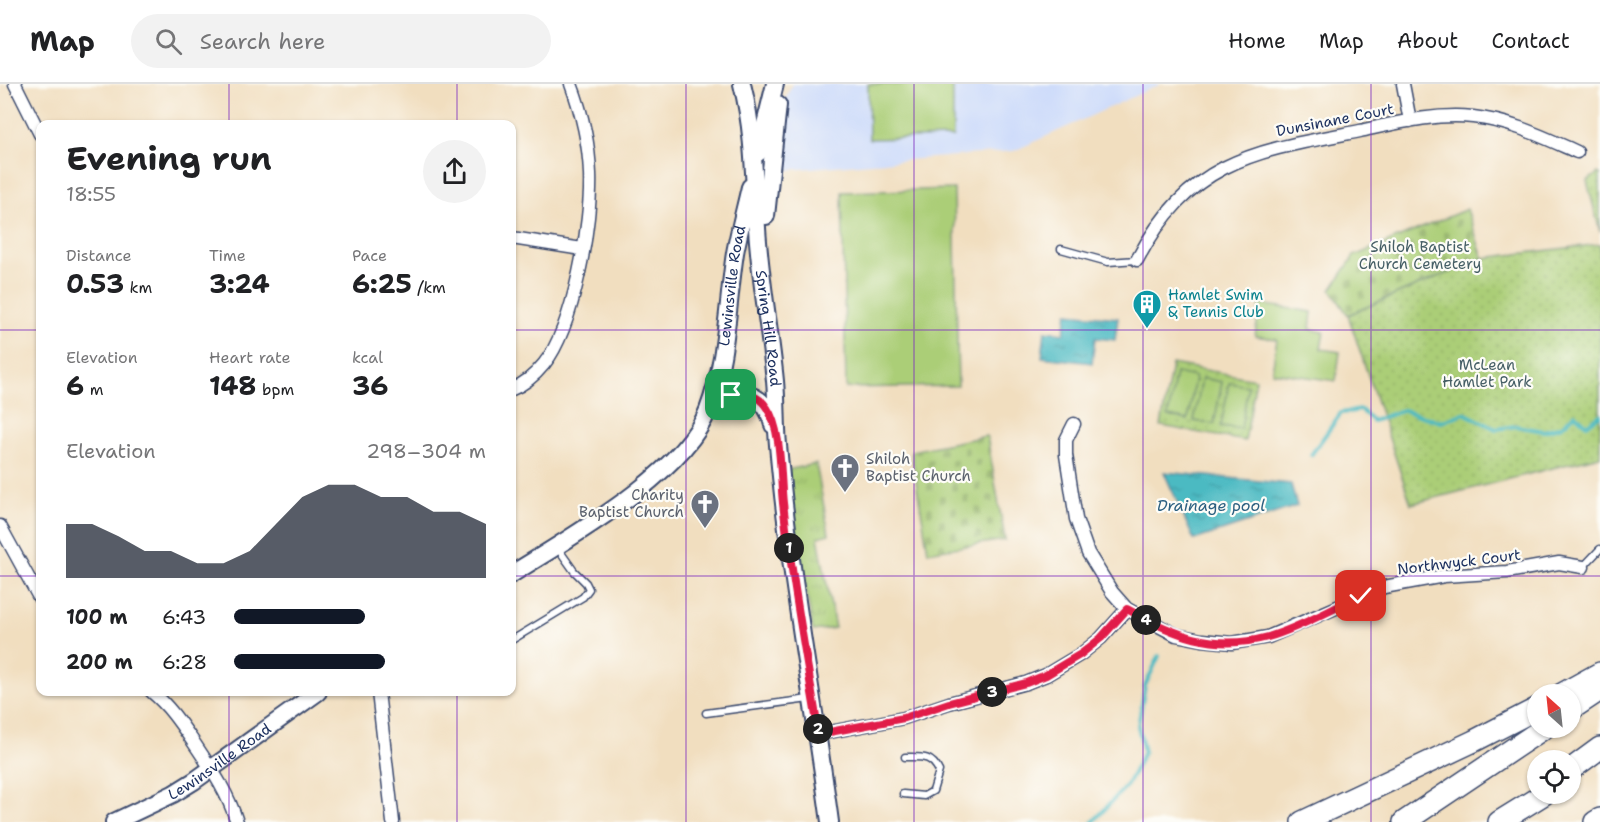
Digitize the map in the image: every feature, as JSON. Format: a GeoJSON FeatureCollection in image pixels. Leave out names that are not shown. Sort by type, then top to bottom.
{"type":"FeatureCollection","features":[{"type":"Feature","properties":{"kind":"highway"},"geometry":{"type":"LineString","coordinates":[[1580,684],[1600,673]]}},
{"type":"Feature","properties":{"kind":"highway"},"geometry":{"type":"LineString","coordinates":[[1581,703],[1600,690]]}},
{"type":"Feature","properties":{"kind":"highway"},"geometry":{"type":"LineString","coordinates":[[1302,822],[1527,714]]}},
{"type":"Feature","properties":{"kind":"highway"},"geometry":{"type":"LineString","coordinates":[[1404,822],[1529,738]]}},
{"type":"Feature","properties":{"kind":"highway"},"geometry":{"type":"LineString","coordinates":[[1581,762],[1600,748]]}},
{"type":"Feature","properties":{"kind":"highway"},"geometry":{"type":"LineString","coordinates":[[1581,770],[1600,758]]}},
{"type":"Feature","properties":{"kind":"highway"},"geometry":{"type":"LineString","coordinates":[[1499,822],[1527,804]]}},
{"type":"Feature","properties":{"kind":"highway"},"geometry":{"type":"LineString","coordinates":[[1595,822],[1600,819]]}},
{"type":"Feature","properties":{"kind":"main road","name":"Spring Hill Road"},"geometry":{"type":"LineString","coordinates":[[742,84],[748,106],[755,167],[757,230],[775,383],[777,442],[783,501],[819,734],[830,822]]}},
{"type":"Feature","properties":{"kind":"main road","name":"Lewinsville Road"},"geometry":{"type":"LineString","coordinates":[[516,571],[651,481],[687,444],[707,412],[724,345],[735,254],[775,84]]}},
{"type":"Feature","properties":{"kind":"main road"},"geometry":{"type":"LineString","coordinates":[[765,289],[766,208],[781,84]]}},
{"type":"Feature","properties":{"kind":"main road"},"geometry":{"type":"LineString","coordinates":[[707,412],[719,401],[731,395],[741,393],[751,395],[767,408],[777,442]]}},
{"type":"Feature","properties":{"kind":"main road","name":"Lewinsville Road"},"geometry":{"type":"LineString","coordinates":[[114,822],[173,794],[212,770],[313,696]]}},
{"type":"Feature","properties":{"kind":"street"},"geometry":{"type":"LineString","coordinates":[[15,84],[36,126]]}},
{"type":"Feature","properties":{"kind":"street"},"geometry":{"type":"LineString","coordinates":[[516,387],[534,375],[554,349],[569,313],[582,249],[590,175],[585,129],[571,84]]}},
{"type":"Feature","properties":{"kind":"street"},"geometry":{"type":"LineString","coordinates":[[1403,84],[1410,121]]}},
{"type":"Feature","properties":{"kind":"street","name":"Dunsinane Court"},"geometry":{"type":"LineString","coordinates":[[1137,260],[1158,226],[1192,188],[1226,166],[1271,148],[1410,121],[1472,117],[1520,127],[1577,152]]}},
{"type":"Feature","properties":{"kind":"street"},"geometry":{"type":"LineString","coordinates":[[516,239],[582,249]]}},
{"type":"Feature","properties":{"kind":"street","name":"Northwyck Court"},"geometry":{"type":"LineString","coordinates":[[1074,424],[1066,440],[1066,455],[1080,537],[1100,574],[1127,609],[1176,634],[1232,643],[1269,637],[1384,587],[1444,576],[1507,572],[1560,563],[1583,567]]}},
{"type":"Feature","properties":{"kind":"street"},"geometry":{"type":"LineString","coordinates":[[0,526],[4,545],[36,593]]}},
{"type":"Feature","properties":{"kind":"street"},"geometry":{"type":"LineString","coordinates":[[819,734],[904,718],[949,703],[1026,683],[1046,675],[1081,654],[1101,638],[1127,609]]}},
{"type":"Feature","properties":{"kind":"street"},"geometry":{"type":"LineString","coordinates":[[156,696],[181,722],[212,770],[229,797],[237,822]]}},
{"type":"Feature","properties":{"kind":"street"},"geometry":{"type":"LineString","coordinates":[[378,696],[393,822]]}},
{"type":"Feature","properties":{"kind":"lane"},"geometry":{"type":"LineString","coordinates":[[1061,249],[1108,262],[1137,260]]}},
{"type":"Feature","properties":{"kind":"lane"},"geometry":{"type":"LineString","coordinates":[[516,638],[583,597],[589,589],[556,546]]}},
{"type":"Feature","properties":{"kind":"lane"},"geometry":{"type":"LineString","coordinates":[[1583,567],[1600,549]]}},
{"type":"Feature","properties":{"kind":"lane"},"geometry":{"type":"LineString","coordinates":[[706,713],[813,699]]}},
{"type":"Feature","properties":{"kind":"lane"},"geometry":{"type":"LineString","coordinates":[[903,794],[924,796],[933,791],[939,771],[935,763],[924,757],[905,757]]}},
{"type":"Feature","properties":{"kind":"shaded area"},"geometry":{"type":"Polygon","coordinates":[[[792,84],[1161,84],[1014,151],[764,172],[780,112],[792,84]]]}},
{"type":"Feature","properties":{"kind":"green space"},"geometry":{"type":"Polygon","coordinates":[[[868,84],[953,84],[953,137],[869,139],[868,84]]]}},
{"type":"Feature","properties":{"kind":"green space"},"geometry":{"type":"Polygon","coordinates":[[[1598,173],[1600,174],[1600,232],[1587,181],[1598,173]]]}},
{"type":"Feature","properties":{"kind":"green space"},"geometry":{"type":"Polygon","coordinates":[[[954,189],[958,386],[846,388],[842,192],[954,189]]]}},
{"type":"Feature","properties":{"kind":"green space","name":"Shiloh Baptist Church Cemetery"},"geometry":{"type":"Polygon","coordinates":[[[1467,209],[1483,258],[1348,315],[1331,290],[1354,256],[1467,209]]]}},
{"type":"Feature","properties":{"kind":"green space","name":"McLean Hamlet Park"},"geometry":{"type":"Polygon","coordinates":[[[1600,244],[1600,456],[1411,504],[1348,315],[1483,258],[1600,244]]]}},
{"type":"Feature","properties":{"kind":"green space"},"geometry":{"type":"Polygon","coordinates":[[[1260,304],[1312,312],[1310,329],[1324,332],[1321,349],[1340,352],[1336,381],[1272,372],[1277,339],[1255,336],[1260,304]]]}},
{"type":"Feature","properties":{"kind":"green space"},"geometry":{"type":"Polygon","coordinates":[[[1172,364],[1256,379],[1245,441],[1161,426],[1172,364]]]}},
{"type":"Feature","properties":{"kind":"green space"},"geometry":{"type":"Polygon","coordinates":[[[1176,373],[1195,377],[1188,420],[1168,416],[1176,373]]]}},
{"type":"Feature","properties":{"kind":"green space"},"geometry":{"type":"Polygon","coordinates":[[[1202,378],[1222,382],[1214,424],[1194,421],[1202,378]]]}},
{"type":"Feature","properties":{"kind":"green space"},"geometry":{"type":"Polygon","coordinates":[[[1229,383],[1248,386],[1241,429],[1221,426],[1229,383]]]}},
{"type":"Feature","properties":{"kind":"green space"},"geometry":{"type":"Polygon","coordinates":[[[987,436],[1005,540],[928,552],[911,451],[987,436]]]}},
{"type":"Feature","properties":{"kind":"green space"},"geometry":{"type":"Polygon","coordinates":[[[816,464],[829,534],[818,537],[835,628],[813,631],[786,470],[816,464]]]}},
{"type":"Feature","properties":{"kind":"water"},"geometry":{"type":"Polygon","coordinates":[[[1067,313],[1118,318],[1115,340],[1095,338],[1092,363],[1042,357],[1045,331],[1064,333],[1067,313]]]}},
{"type":"Feature","properties":{"kind":"water","name":"Drainage pool"},"geometry":{"type":"Polygon","coordinates":[[[1164,472],[1291,484],[1297,506],[1194,540],[1164,472]]]}},
{"type":"Feature","properties":{"kind":"waterway"},"geometry":{"type":"LineString","coordinates":[[1311,455],[1341,413],[1361,410],[1373,421],[1403,410],[1441,422],[1464,413],[1496,429],[1516,426],[1544,431],[1562,426],[1575,414],[1587,425],[1600,415]]}},
{"type":"Feature","properties":{"kind":"waterway"},"geometry":{"type":"LineString","coordinates":[[1093,822],[1127,785],[1144,752],[1138,726],[1145,686],[1159,656]]}},
{"type":"Feature","properties":{"kind":"place","name":"Hamlet Swim & Tennis Club"},"geometry":{"type":"Point","coordinates":[1147,330]}},
{"type":"Feature","properties":{"kind":"place","name":"Shiloh Baptist Church"},"geometry":{"type":"Point","coordinates":[845,494]}},
{"type":"Feature","properties":{"kind":"place","name":"Charity Baptist Church"},"geometry":{"type":"Point","coordinates":[705,530]}},
{"type":"Feature","properties":{"kind":"route"},"geometry":{"type":"LineString","coordinates":[[731,395],[741,393],[760,400],[767,408],[772,420],[819,734],[904,718],[949,703],[1026,683],[1046,675],[1081,654],[1101,638],[1127,609],[1150,623],[1176,634],[1232,643],[1269,637],[1361,596]]}}]}
